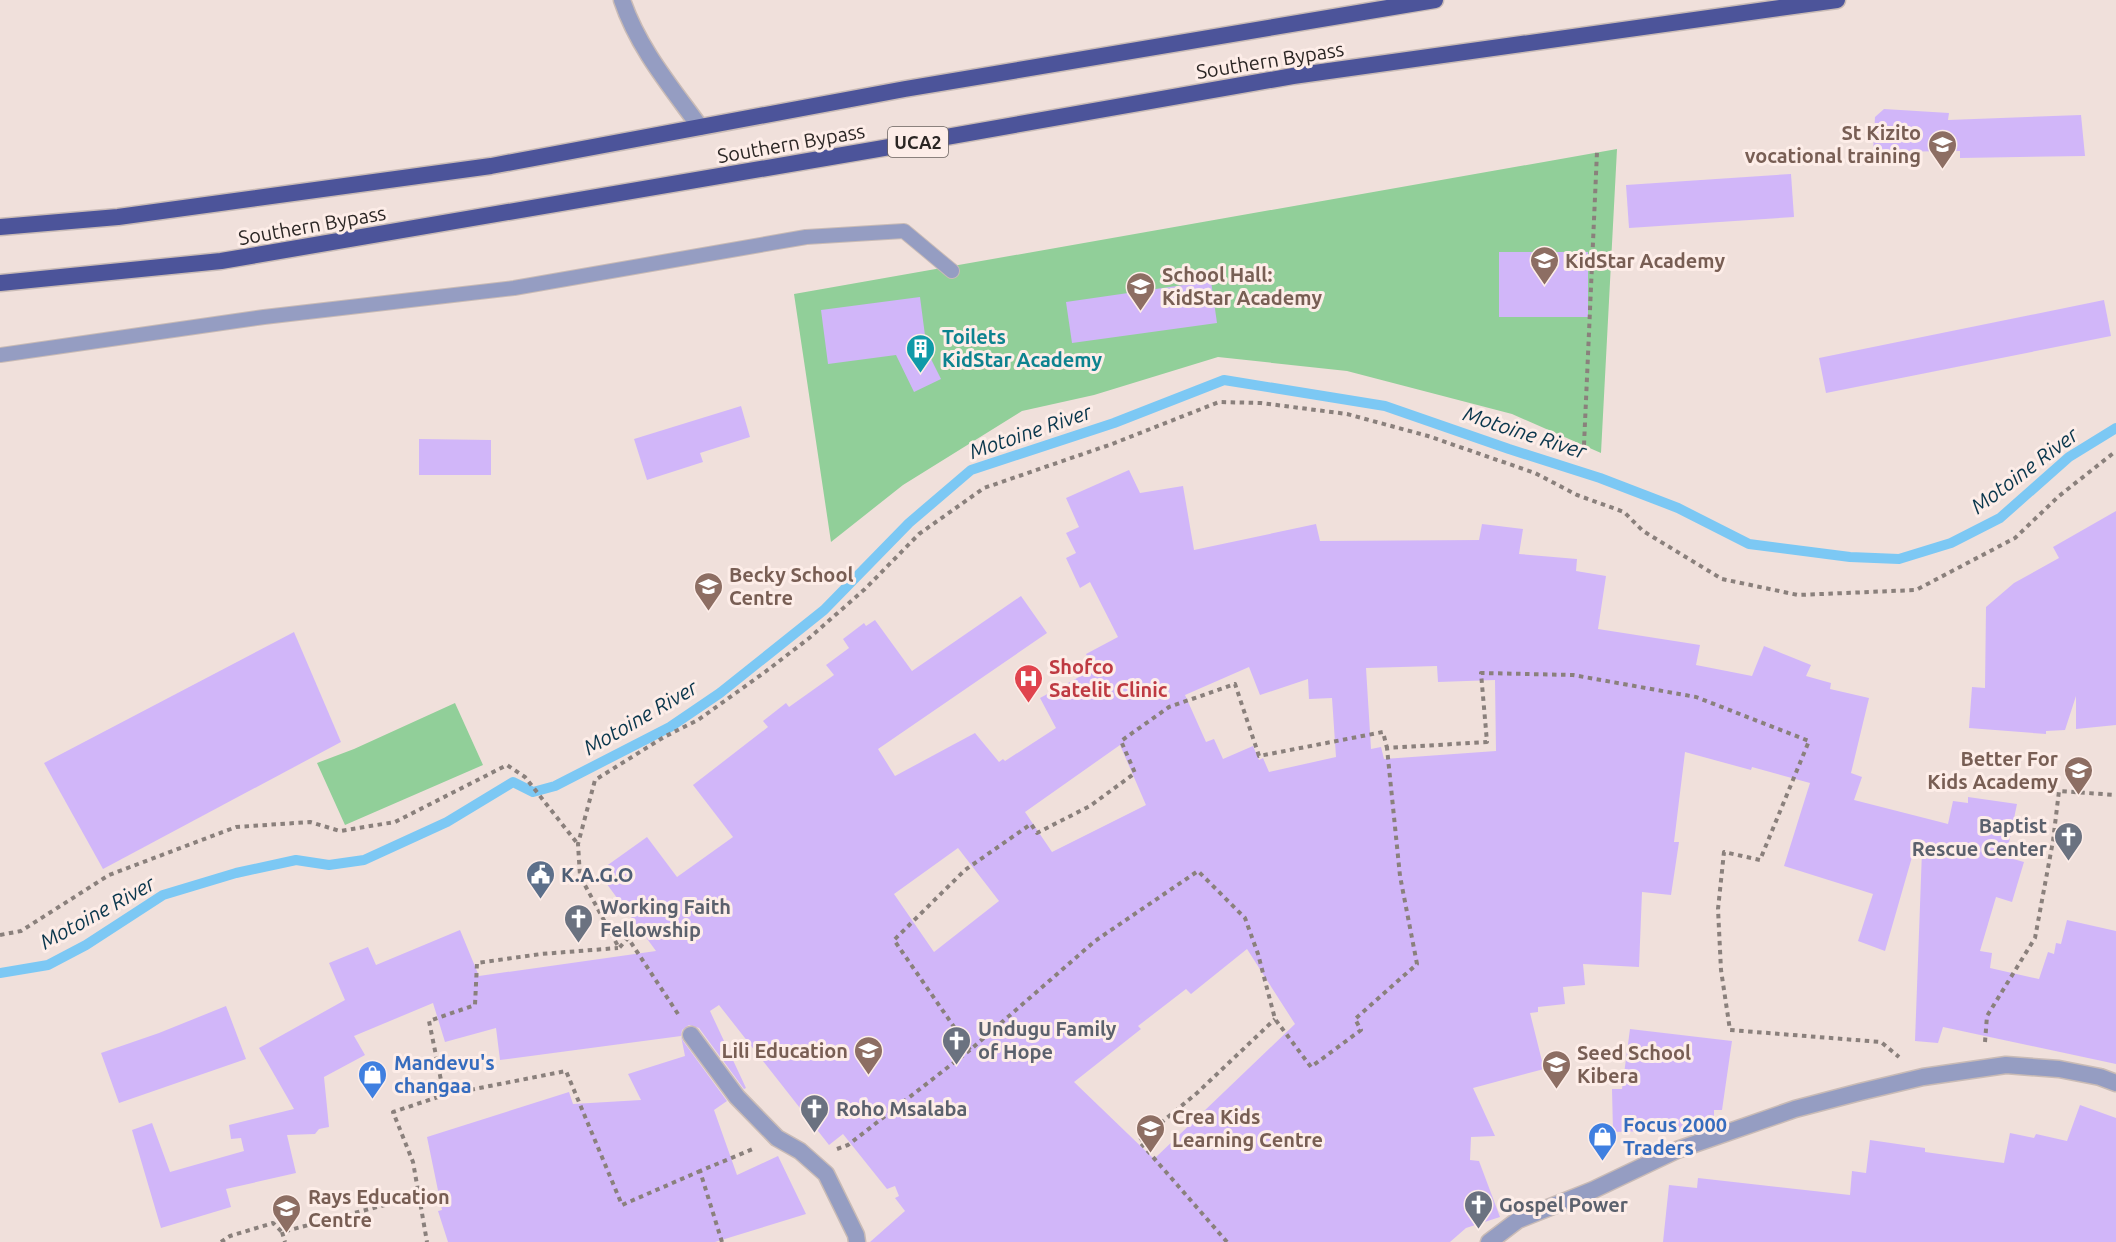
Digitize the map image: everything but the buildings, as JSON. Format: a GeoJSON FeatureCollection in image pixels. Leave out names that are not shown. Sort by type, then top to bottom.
{"type":"FeatureCollection","features":[{"type":"Feature","properties":{"kind":"highway","name":"Southern Bypass"},"geometry":{"type":"LineString","coordinates":[[0,227],[118,217],[479,168],[905,89],[1435,0]]}},
{"type":"Feature","properties":{"kind":"highway","name":"Southern Bypass"},"geometry":{"type":"LineString","coordinates":[[0,283],[221,261],[866,152],[1293,76],[1837,0]]}},
{"type":"Feature","properties":{"kind":"street"},"geometry":{"type":"LineString","coordinates":[[622,0],[628,19],[645,51],[700,127]]}},
{"type":"Feature","properties":{"kind":"street"},"geometry":{"type":"LineString","coordinates":[[691,1035],[737,1097],[777,1138],[811,1159],[826,1174],[856,1235],[857,1242]]}},
{"type":"Feature","properties":{"kind":"street"},"geometry":{"type":"LineString","coordinates":[[1489,1242],[1518,1220],[1593,1191],[1677,1150],[1795,1109],[1923,1077],[2006,1065],[2059,1069],[2100,1077],[2116,1083]]}},
{"type":"Feature","properties":{"kind":"lane"},"geometry":{"type":"LineString","coordinates":[[0,356],[264,317],[514,288],[806,237],[904,231],[952,271]]}},
{"type":"Feature","properties":{"kind":"path"},"geometry":{"type":"LineString","coordinates":[[1584,445],[1597,152]]}},
{"type":"Feature","properties":{"kind":"path"},"geometry":{"type":"LineString","coordinates":[[619,948],[580,876],[578,844],[595,780],[664,737],[698,720],[765,672],[808,639],[865,589],[919,534],[984,488],[1112,444],[1219,402],[1261,403],[1347,414],[1428,436],[1535,473],[1577,495],[1624,512],[1643,531],[1722,579],[1798,595],[1872,594],[1916,590],[2015,538],[2059,496],[2116,451]]}},
{"type":"Feature","properties":{"kind":"path"},"geometry":{"type":"LineString","coordinates":[[1387,748],[1486,742],[1480,673],[1573,675],[1696,697],[1809,741],[1760,860],[1724,852],[1718,909],[1720,970],[1731,1030],[1881,1042],[1923,1077]]}},
{"type":"Feature","properties":{"kind":"path"},"geometry":{"type":"LineString","coordinates":[[811,1159],[848,1145],[970,1050],[1095,941],[1197,871],[1245,918],[1258,954],[1275,1020],[1311,1067],[1361,1030],[1355,1019],[1417,964],[1400,876],[1387,748],[1383,732],[1258,756],[1235,684],[1169,707],[1121,741],[1135,773],[1090,807],[1037,833],[1030,824],[965,870],[894,940],[970,1050]]}},
{"type":"Feature","properties":{"kind":"path"},"geometry":{"type":"LineString","coordinates":[[0,935],[21,931],[109,875],[236,827],[310,822],[340,831],[395,822],[507,765],[525,777],[578,844]]}},
{"type":"Feature","properties":{"kind":"path"},"geometry":{"type":"LineString","coordinates":[[1984,1067],[1987,1016],[2035,938],[2053,841],[2059,791],[2116,795]]}},
{"type":"Feature","properties":{"kind":"path"},"geometry":{"type":"LineString","coordinates":[[444,1095],[429,1021],[475,1005],[477,963],[541,954],[619,948],[628,938],[691,1035]]}},
{"type":"Feature","properties":{"kind":"path"},"geometry":{"type":"LineString","coordinates":[[1227,1242],[1139,1141],[1197,1093],[1275,1020]]}},
{"type":"Feature","properties":{"kind":"path"},"geometry":{"type":"LineString","coordinates":[[427,1242],[413,1162],[393,1112],[444,1095],[566,1071],[622,1205],[777,1138]]}},
{"type":"Feature","properties":{"kind":"path"},"geometry":{"type":"LineString","coordinates":[[700,1171],[722,1242]]}},
{"type":"Feature","properties":{"kind":"path"},"geometry":{"type":"LineString","coordinates":[[282,1232],[419,1196]]}},
{"type":"Feature","properties":{"kind":"path"},"geometry":{"type":"LineString","coordinates":[[221,1242],[230,1236],[273,1223],[282,1232],[285,1242]]}},
{"type":"Feature","properties":{"kind":"green space"},"geometry":{"type":"Polygon","coordinates":[[[1617,149],[1601,453],[1512,414],[1347,371],[1218,357],[1094,395],[1022,411],[903,485],[831,542],[794,294],[1617,149]]]}},
{"type":"Feature","properties":{"kind":"green space"},"geometry":{"type":"Polygon","coordinates":[[[455,703],[483,765],[345,825],[317,763],[354,749],[455,703]]]}},
{"type":"Feature","properties":{"kind":"waterway","name":"Motoine River"},"geometry":{"type":"LineString","coordinates":[[0,973],[48,965],[86,945],[163,895],[236,873],[296,860],[329,865],[364,860],[447,822],[513,782],[533,792],[555,786],[670,727],[720,693],[824,610],[909,523],[971,470],[1114,423],[1224,380],[1385,406],[1600,478],[1678,508],[1749,544],[1850,557],[1899,559],[1951,543],[2000,518],[2069,457],[2116,428]]}},
{"type":"Feature","properties":{"kind":"place","name":"St Kizito vocational training"},"geometry":{"type":"Point","coordinates":[1942,170]}},
{"type":"Feature","properties":{"kind":"place","name":"KidStar Academy"},"geometry":{"type":"Point","coordinates":[1544,286]}},
{"type":"Feature","properties":{"kind":"place","name":"School Hall: KidStar Academy"},"geometry":{"type":"Point","coordinates":[1141,312]}},
{"type":"Feature","properties":{"kind":"place","name":"Toilets KidStar Academy"},"geometry":{"type":"Point","coordinates":[921,374]}},
{"type":"Feature","properties":{"kind":"place","name":"Becky School Centre"},"geometry":{"type":"Point","coordinates":[708,612]}},
{"type":"Feature","properties":{"kind":"place","name":"Shofco Satelit Clinic"},"geometry":{"type":"Point","coordinates":[1028,704]}},
{"type":"Feature","properties":{"kind":"place","name":"Better For Kids Academy"},"geometry":{"type":"Point","coordinates":[2079,796]}},
{"type":"Feature","properties":{"kind":"place","name":"Baptist Rescue Center"},"geometry":{"type":"Point","coordinates":[2068,862]}},
{"type":"Feature","properties":{"kind":"place","name":"K.A.G.O"},"geometry":{"type":"Point","coordinates":[540,900]}},
{"type":"Feature","properties":{"kind":"place","name":"Working Faith Fellowship"},"geometry":{"type":"Point","coordinates":[579,944]}},
{"type":"Feature","properties":{"kind":"place","name":"Undugu Family of Hope"},"geometry":{"type":"Point","coordinates":[957,1066]}},
{"type":"Feature","properties":{"kind":"place","name":"Lili Education"},"geometry":{"type":"Point","coordinates":[869,1076]}},
{"type":"Feature","properties":{"kind":"place","name":"Seed School Kibera"},"geometry":{"type":"Point","coordinates":[1556,1090]}},
{"type":"Feature","properties":{"kind":"place","name":"Mandevu's changaa"},"geometry":{"type":"Point","coordinates":[373,1100]}},
{"type":"Feature","properties":{"kind":"place","name":"Roho Msalaba"},"geometry":{"type":"Point","coordinates":[815,1134]}},
{"type":"Feature","properties":{"kind":"place","name":"Crea Kids Learning Centre"},"geometry":{"type":"Point","coordinates":[1151,1154]}},
{"type":"Feature","properties":{"kind":"place","name":"Focus 2000 Traders"},"geometry":{"type":"Point","coordinates":[1602,1162]}},
{"type":"Feature","properties":{"kind":"place","name":"Gospel Power"},"geometry":{"type":"Point","coordinates":[1478,1230]}},
{"type":"Feature","properties":{"kind":"place","name":"Rays Education Centre"},"geometry":{"type":"Point","coordinates":[287,1234]}}]}
